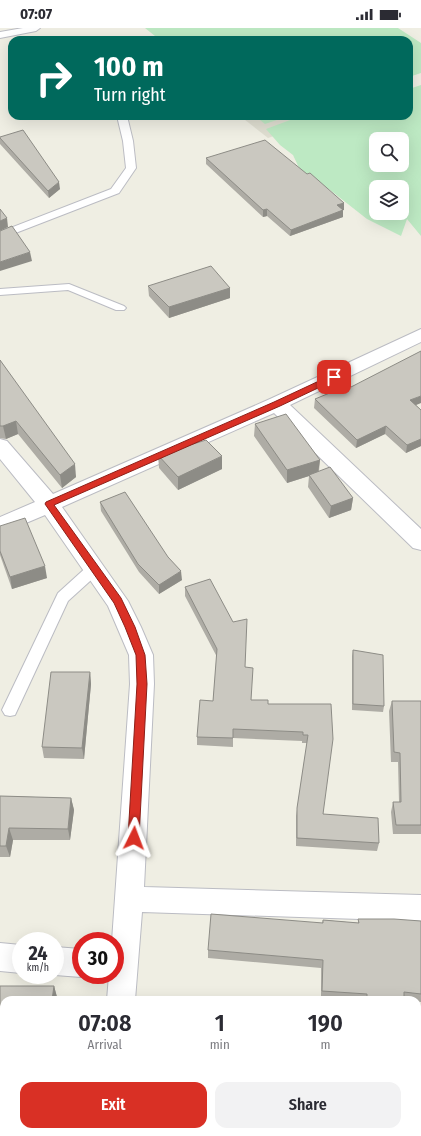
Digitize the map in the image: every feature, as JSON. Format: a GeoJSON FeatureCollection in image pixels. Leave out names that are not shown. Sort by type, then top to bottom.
{"type":"FeatureCollection","features":[{"type":"Feature","properties":{"kind":"street"},"geometry":{"type":"LineString","coordinates":[[0,526],[277,404],[421,335]]}},
{"type":"Feature","properties":{"kind":"street"},"geometry":{"type":"LineString","coordinates":[[277,404],[421,542]]}},
{"type":"Feature","properties":{"kind":"street"},"geometry":{"type":"LineString","coordinates":[[0,446],[49,504],[118,600],[141,655],[142,684],[130,899],[124,936]]}},
{"type":"Feature","properties":{"kind":"street"},"geometry":{"type":"LineString","coordinates":[[130,899],[421,908]]}},
{"type":"Feature","properties":{"kind":"street"},"geometry":{"type":"LineString","coordinates":[[0,958],[12,959]]}},
{"type":"Feature","properties":{"kind":"street"},"geometry":{"type":"LineString","coordinates":[[120,984],[121,996]]}},
{"type":"Feature","properties":{"kind":"lane"},"geometry":{"type":"LineString","coordinates":[[0,36],[36,28]]}},
{"type":"Feature","properties":{"kind":"lane"},"geometry":{"type":"LineString","coordinates":[[0,236],[115,191],[131,168],[128,141],[123,120]]}},
{"type":"Feature","properties":{"kind":"lane"},"geometry":{"type":"LineString","coordinates":[[0,292],[69,287],[120,308]]}},
{"type":"Feature","properties":{"kind":"lane"},"geometry":{"type":"LineString","coordinates":[[10,710],[63,597],[95,568]]}},
{"type":"Feature","properties":{"kind":"shaded area"},"geometry":{"type":"Polygon","coordinates":[[[245,120],[320,120],[268,138],[245,120]]]}},
{"type":"Feature","properties":{"kind":"green space"},"geometry":{"type":"Polygon","coordinates":[[[145,28],[398,28],[410,36],[155,36],[145,28]]]}},
{"type":"Feature","properties":{"kind":"green space"},"geometry":{"type":"Polygon","coordinates":[[[413,38],[421,43],[421,73],[413,76],[413,38]]]}},
{"type":"Feature","properties":{"kind":"green space"},"geometry":{"type":"Polygon","coordinates":[[[421,85],[421,236],[408,220],[409,180],[369,180],[369,220],[330,190],[300,170],[293,155],[280,145],[266,129],[290,120],[413,120],[413,88],[421,85]]]}},
{"type":"Feature","properties":{"kind":"green space"},"geometry":{"type":"Polygon","coordinates":[[[260,120],[277,120],[265,124],[260,120]]]}},
{"type":"Feature","properties":{"kind":"green space"},"geometry":{"type":"Polygon","coordinates":[[[369,220],[407,220],[401,236],[369,220]]]}},
{"type":"Feature","properties":{"kind":"building"},"geometry":{"type":"Polygon","coordinates":[[[23,130],[59,182],[48,191],[0,138],[23,130]]]}},
{"type":"Feature","properties":{"kind":"building"},"geometry":{"type":"Polygon","coordinates":[[[265,140],[307,174],[310,173],[344,203],[337,205],[343,210],[291,230],[267,209],[263,210],[206,158],[265,140]]]}},
{"type":"Feature","properties":{"kind":"building"},"geometry":{"type":"Polygon","coordinates":[[[0,209],[7,218],[0,221],[0,209]]]}},
{"type":"Feature","properties":{"kind":"building"},"geometry":{"type":"Polygon","coordinates":[[[12,226],[30,252],[0,262],[0,231],[12,226]]]}},
{"type":"Feature","properties":{"kind":"building"},"geometry":{"type":"Polygon","coordinates":[[[211,266],[230,288],[169,307],[148,286],[211,266]]]}},
{"type":"Feature","properties":{"kind":"building"},"geometry":{"type":"Polygon","coordinates":[[[421,351],[421,396],[410,400],[421,410],[421,439],[407,445],[386,426],[357,440],[315,399],[349,385],[351,387],[421,351]]]}},
{"type":"Feature","properties":{"kind":"building"},"geometry":{"type":"Polygon","coordinates":[[[0,360],[75,464],[60,475],[16,421],[0,426],[0,360]]]}},
{"type":"Feature","properties":{"kind":"building"},"geometry":{"type":"Polygon","coordinates":[[[286,414],[320,460],[287,470],[255,424],[286,414]]]}},
{"type":"Feature","properties":{"kind":"building"},"geometry":{"type":"Polygon","coordinates":[[[206,440],[222,456],[178,477],[158,455],[206,440]]]}},
{"type":"Feature","properties":{"kind":"building"},"geometry":{"type":"Polygon","coordinates":[[[330,467],[353,498],[331,506],[309,475],[330,467]]]}},
{"type":"Feature","properties":{"kind":"building"},"geometry":{"type":"Polygon","coordinates":[[[125,492],[168,557],[181,571],[159,585],[138,564],[100,502],[125,492]]]}},
{"type":"Feature","properties":{"kind":"building"},"geometry":{"type":"Polygon","coordinates":[[[25,518],[45,566],[10,577],[0,551],[0,526],[25,518]]]}},
{"type":"Feature","properties":{"kind":"building"},"geometry":{"type":"Polygon","coordinates":[[[210,579],[233,622],[247,619],[245,667],[253,668],[251,700],[268,700],[268,704],[331,704],[333,739],[323,814],[378,818],[379,843],[297,838],[297,808],[308,735],[303,735],[303,732],[233,729],[233,738],[197,737],[200,700],[213,701],[217,649],[185,587],[210,579]]]}},
{"type":"Feature","properties":{"kind":"building"},"geometry":{"type":"Polygon","coordinates":[[[353,650],[383,655],[384,706],[353,704],[353,650]]]}},
{"type":"Feature","properties":{"kind":"building"},"geometry":{"type":"Polygon","coordinates":[[[51,672],[90,672],[82,748],[42,747],[51,672]]]}},
{"type":"Feature","properties":{"kind":"building"},"geometry":{"type":"Polygon","coordinates":[[[392,701],[421,701],[421,825],[396,825],[393,802],[401,802],[400,753],[394,752],[392,701]]]}},
{"type":"Feature","properties":{"kind":"building"},"geometry":{"type":"Polygon","coordinates":[[[0,796],[71,798],[68,829],[9,828],[6,846],[0,846],[0,796]]]}},
{"type":"Feature","properties":{"kind":"building"},"geometry":{"type":"Polygon","coordinates":[[[211,914],[323,923],[323,920],[359,923],[358,919],[421,921],[421,994],[404,992],[404,996],[367,996],[367,994],[322,991],[323,960],[208,950],[211,914]]]}},
{"type":"Feature","properties":{"kind":"building"},"geometry":{"type":"Polygon","coordinates":[[[0,986],[54,986],[53,996],[0,996],[0,986]]]}},
{"type":"Feature","properties":{"kind":"route"},"geometry":{"type":"LineString","coordinates":[[134,838],[142,684],[141,655],[118,600],[49,504],[277,404],[334,377]]}}]}
